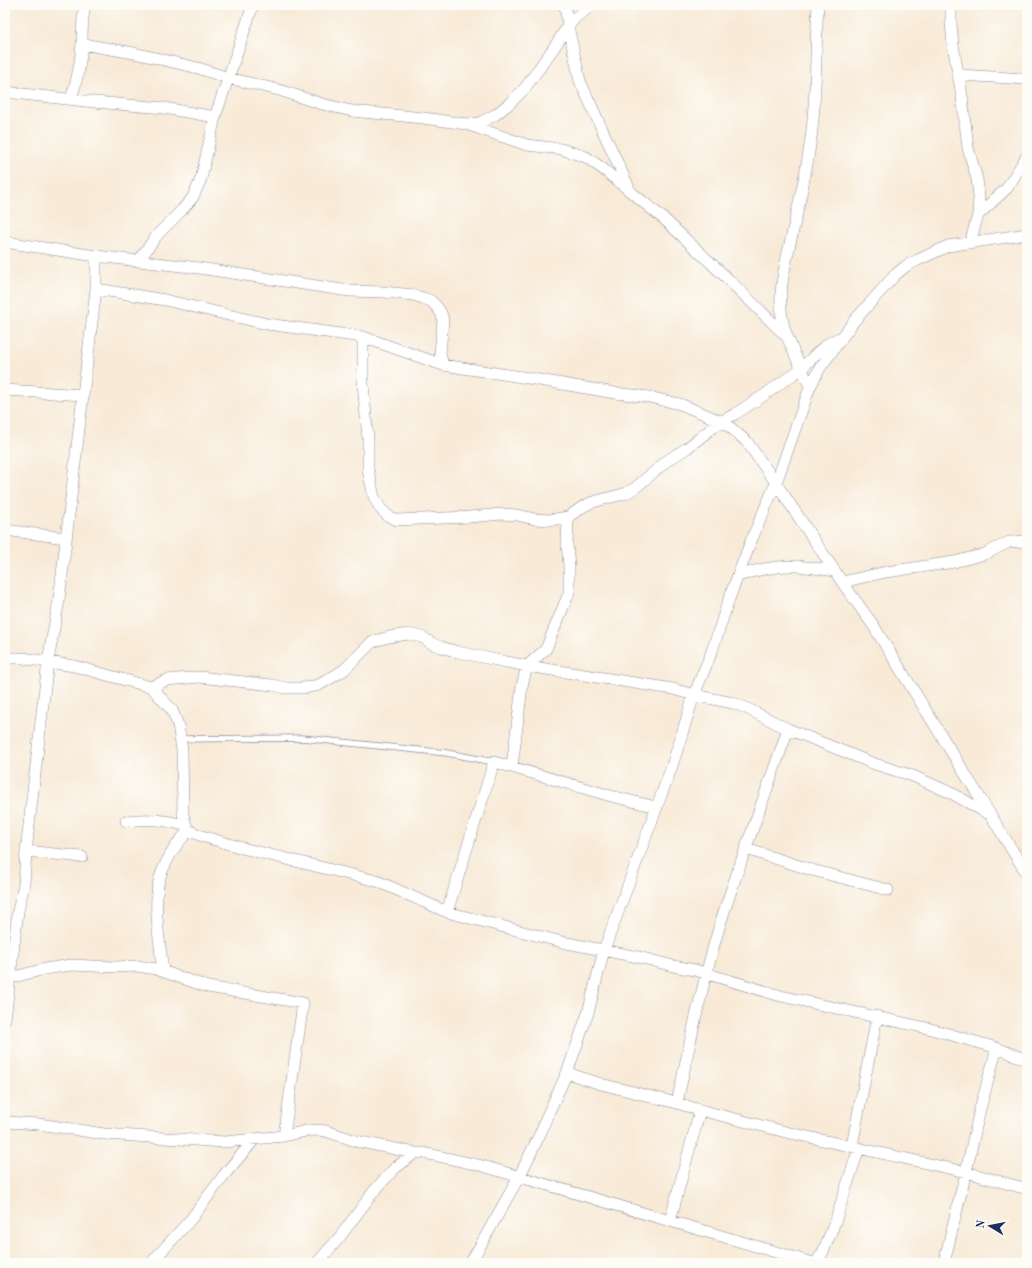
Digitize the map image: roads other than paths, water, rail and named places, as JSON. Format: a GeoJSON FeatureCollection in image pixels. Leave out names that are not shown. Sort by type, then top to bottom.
{"type":"FeatureCollection","features":[{"type":"Feature","properties":{"kind":"street"},"geometry":{"type":"LineString","coordinates":[[71,99],[76,84],[82,44],[83,15],[85,5]]}},
{"type":"Feature","properties":{"kind":"street"},"geometry":{"type":"LineString","coordinates":[[139,260],[158,234],[193,197],[201,179],[215,117],[253,5]]}},
{"type":"Feature","properties":{"kind":"street"},"geometry":{"type":"LineString","coordinates":[[565,5],[580,81],[631,192]]}},
{"type":"Feature","properties":{"kind":"street"},"geometry":{"type":"LineString","coordinates":[[466,124],[479,123],[495,115],[525,88],[568,26],[576,17],[592,5]]}},
{"type":"Feature","properties":{"kind":"street"},"geometry":{"type":"LineString","coordinates":[[810,387],[788,338],[783,323],[781,288],[811,138],[818,5]]}},
{"type":"Feature","properties":{"kind":"street"},"geometry":{"type":"LineString","coordinates":[[952,5],[951,23],[953,45],[959,75],[968,148],[977,179],[979,197],[978,215],[970,243]]}},
{"type":"Feature","properties":{"kind":"street"},"geometry":{"type":"LineString","coordinates":[[82,44],[134,53],[198,68],[228,78],[279,90],[322,104],[352,111],[466,124],[527,145],[561,149],[586,157],[603,169],[664,220],[728,279],[788,338]]}},
{"type":"Feature","properties":{"kind":"street"},"geometry":{"type":"LineString","coordinates":[[959,75],[1027,79]]}},
{"type":"Feature","properties":{"kind":"street"},"geometry":{"type":"LineString","coordinates":[[5,92],[164,108],[215,117]]}},
{"type":"Feature","properties":{"kind":"street"},"geometry":{"type":"LineString","coordinates":[[978,215],[1007,188],[1027,156]]}},
{"type":"Feature","properties":{"kind":"street"},"geometry":{"type":"LineString","coordinates":[[470,1263],[519,1177],[567,1073],[588,1013],[604,950],[672,766],[694,696],[712,651],[751,541],[776,482],[810,387],[820,368],[842,337],[875,297],[906,266],[948,246],[1027,234]]}},
{"type":"Feature","properties":{"kind":"street"},"geometry":{"type":"LineString","coordinates":[[5,242],[96,256],[200,268],[349,291],[413,295],[431,301],[441,313],[444,320],[440,353],[443,365]]}},
{"type":"Feature","properties":{"kind":"street"},"geometry":{"type":"LineString","coordinates":[[5,1019],[18,911],[24,884],[26,851],[48,661],[59,600],[96,289],[96,256]]}},
{"type":"Feature","properties":{"kind":"street"},"geometry":{"type":"LineString","coordinates":[[96,289],[166,300],[267,324],[363,337],[443,365],[615,393],[649,397],[680,404],[716,419],[730,427],[747,442],[776,482],[842,582],[873,625],[918,697],[940,736],[1027,874]]}},
{"type":"Feature","properties":{"kind":"street"},"geometry":{"type":"LineString","coordinates":[[363,337],[363,383],[368,439],[368,470],[374,497],[380,508],[388,516],[397,520],[502,514],[517,515],[535,520],[550,520],[568,517],[584,506],[593,502],[627,493],[635,488],[668,460],[687,448],[720,422],[763,396],[802,368],[829,343],[842,337]]}},
{"type":"Feature","properties":{"kind":"street"},"geometry":{"type":"LineString","coordinates":[[5,390],[83,395]]}},
{"type":"Feature","properties":{"kind":"street"},"geometry":{"type":"LineString","coordinates":[[512,767],[522,686],[527,666],[546,649],[569,593],[567,544],[568,517]]}},
{"type":"Feature","properties":{"kind":"street"},"geometry":{"type":"LineString","coordinates":[[5,530],[66,538]]}},
{"type":"Feature","properties":{"kind":"street"},"geometry":{"type":"LineString","coordinates":[[842,582],[886,572],[960,560],[985,554],[1009,542],[1027,541]]}},
{"type":"Feature","properties":{"kind":"street"},"geometry":{"type":"LineString","coordinates":[[738,576],[758,570],[796,566],[835,571]]}},
{"type":"Feature","properties":{"kind":"street"},"geometry":{"type":"LineString","coordinates":[[151,687],[167,680],[199,677],[272,684],[286,688],[304,688],[319,685],[344,670],[371,643],[389,637],[408,634],[422,637],[433,644],[458,652],[527,666],[673,689],[694,696],[733,703],[788,729],[872,763],[913,776],[951,793],[988,813]]}},
{"type":"Feature","properties":{"kind":"street"},"geometry":{"type":"LineString","coordinates":[[5,658],[48,661],[74,666],[151,687],[172,710],[178,725],[182,750],[183,814],[188,829],[169,857],[162,871],[158,885],[159,935],[163,971]]}},
{"type":"Feature","properties":{"kind":"street"},"geometry":{"type":"LineString","coordinates":[[677,1103],[706,974],[721,922],[788,729]]}},
{"type":"Feature","properties":{"kind":"street"},"geometry":{"type":"LineString","coordinates":[[447,912],[494,762],[611,796],[656,807]]}},
{"type":"Feature","properties":{"kind":"street"},"geometry":{"type":"LineString","coordinates":[[126,821],[154,819],[178,823],[202,836],[246,849],[377,881],[447,912],[562,942],[695,970],[781,996],[931,1029],[997,1048],[1027,1060]]}},
{"type":"Feature","properties":{"kind":"street"},"geometry":{"type":"LineString","coordinates":[[746,849],[812,870],[888,890]]}},
{"type":"Feature","properties":{"kind":"street"},"geometry":{"type":"LineString","coordinates":[[26,851],[82,857]]}},
{"type":"Feature","properties":{"kind":"street"},"geometry":{"type":"LineString","coordinates":[[10,978],[45,969],[71,965],[114,967],[138,966],[163,971],[208,988],[303,1003],[284,1136]]}},
{"type":"Feature","properties":{"kind":"street"},"geometry":{"type":"LineString","coordinates":[[5,1122],[39,1124],[104,1134],[225,1142],[284,1136],[306,1131],[326,1131],[356,1141],[415,1153],[424,1153],[483,1166],[670,1221],[792,1260],[814,1263],[823,1252],[835,1222],[856,1147],[877,1016]]}},
{"type":"Feature","properties":{"kind":"street"},"geometry":{"type":"LineString","coordinates":[[944,1263],[980,1109],[997,1048]]}},
{"type":"Feature","properties":{"kind":"street"},"geometry":{"type":"LineString","coordinates":[[567,1073],[601,1084],[786,1132],[966,1172],[1027,1189]]}},
{"type":"Feature","properties":{"kind":"street"},"geometry":{"type":"LineString","coordinates":[[670,1221],[700,1110]]}},
{"type":"Feature","properties":{"kind":"street"},"geometry":{"type":"LineString","coordinates":[[151,1263],[191,1219],[224,1175],[254,1140]]}},
{"type":"Feature","properties":{"kind":"street"},"geometry":{"type":"LineString","coordinates":[[316,1263],[339,1238],[374,1191],[394,1169],[415,1153]]}},
{"type":"Feature","properties":{"kind":"lane"},"geometry":{"type":"LineString","coordinates":[[180,739],[302,738],[447,753],[494,762]]}}]}
